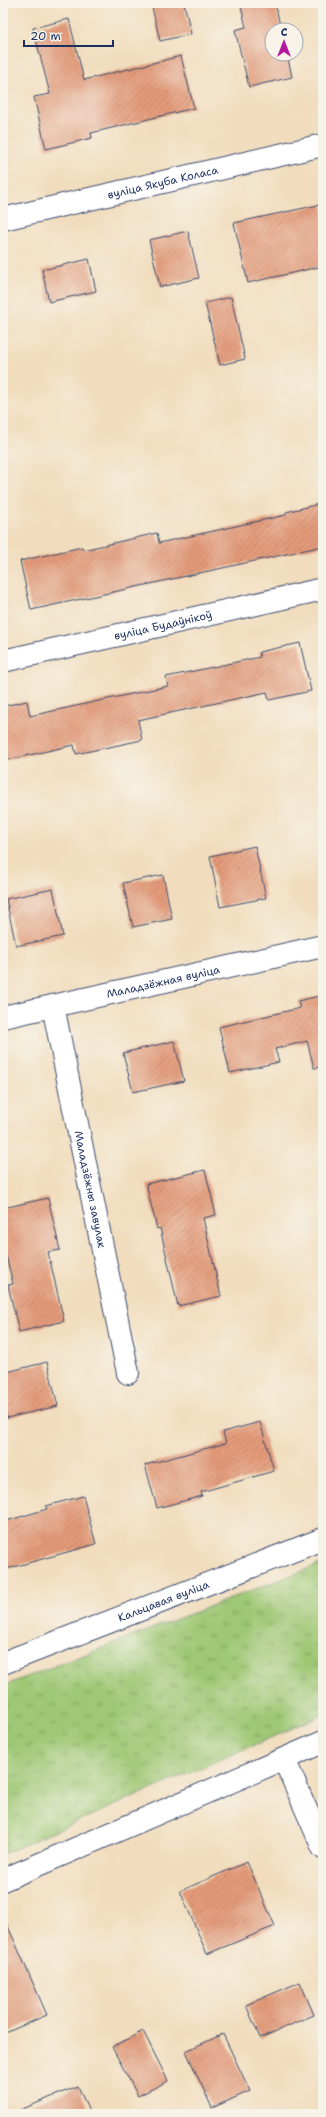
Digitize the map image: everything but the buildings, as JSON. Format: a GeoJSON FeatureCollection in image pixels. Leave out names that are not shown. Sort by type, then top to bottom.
{"type":"FeatureCollection","features":[{"type":"Feature","properties":{"kind":"street","name":"вуліца Якуба Коласа"},"geometry":{"type":"LineString","coordinates":[[3,219],[323,145]]}},
{"type":"Feature","properties":{"kind":"street","name":"вуліца Будаўнікоў"},"geometry":{"type":"LineString","coordinates":[[3,661],[323,590]]}},
{"type":"Feature","properties":{"kind":"street","name":"Маладзёжная вуліца"},"geometry":{"type":"LineString","coordinates":[[3,1017],[323,946]]}},
{"type":"Feature","properties":{"kind":"street","name":"Маладзёжны завулак"},"geometry":{"type":"LineString","coordinates":[[53,1006],[128,1373]]}},
{"type":"Feature","properties":{"kind":"street","name":"Кальцавая вуліца"},"geometry":{"type":"LineString","coordinates":[[3,1663],[323,1539]]}},
{"type":"Feature","properties":{"kind":"street"},"geometry":{"type":"LineString","coordinates":[[3,1880],[323,1742]]}},
{"type":"Feature","properties":{"kind":"street"},"geometry":{"type":"LineString","coordinates":[[284,1759],[323,1848]]}},
{"type":"Feature","properties":{"kind":"green space"},"geometry":{"type":"Polygon","coordinates":[[[323,1563],[323,1715],[3,1854],[3,1686],[323,1563]]]}}]}
